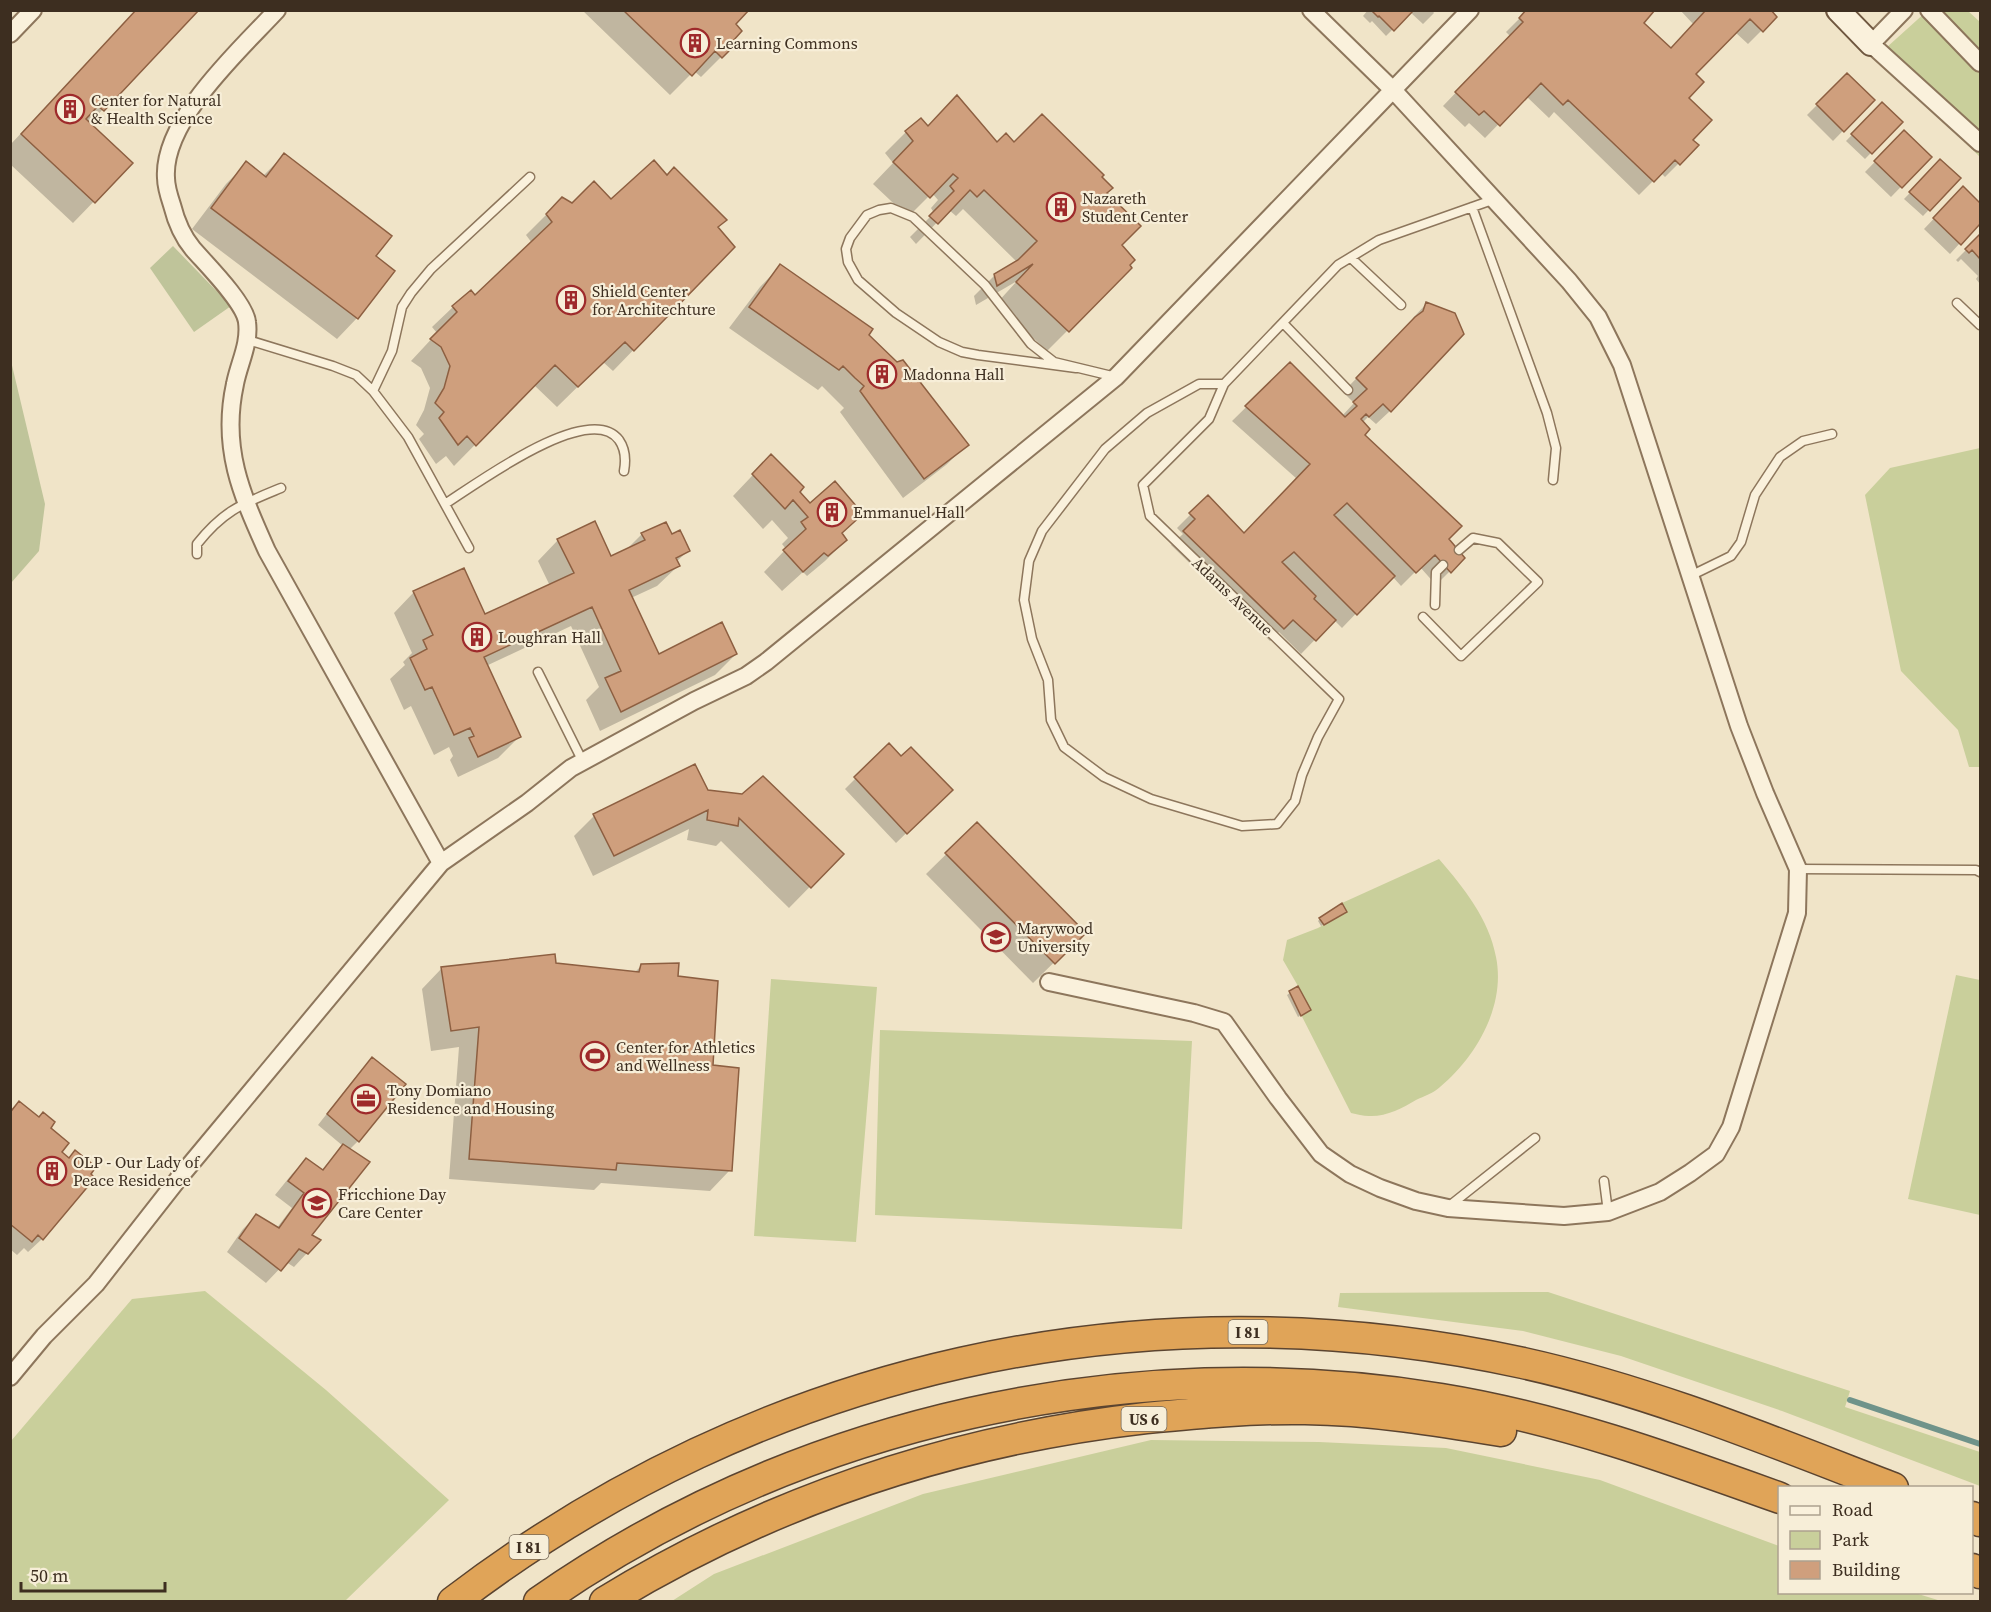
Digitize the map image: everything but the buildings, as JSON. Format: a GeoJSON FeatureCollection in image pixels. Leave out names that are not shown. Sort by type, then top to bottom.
{"type":"FeatureCollection","features":[{"type":"Feature","properties":{"kind":"highway","name":"I 81"},"geometry":{"type":"LineString","coordinates":[[453,1602],[544,1536],[609,1497],[736,1434],[802,1408],[949,1365],[1018,1351],[1093,1340],[1164,1334],[1237,1332],[1383,1339],[1452,1349],[1525,1364],[1666,1404],[1888,1486]]}},
{"type":"Feature","properties":{"kind":"highway"},"geometry":{"type":"LineString","coordinates":[[539,1602],[571,1579],[644,1536],[756,1481],[819,1456],[960,1414],[1099,1390],[1237,1382],[1308,1384],[1443,1399],[1514,1413],[1593,1434],[1778,1498]]}},
{"type":"Feature","properties":{"kind":"highway","name":"US 6"},"geometry":{"type":"LineString","coordinates":[[605,1602],[651,1573],[710,1543],[771,1514],[831,1490],[968,1449],[1103,1423],[1237,1410],[1306,1409],[1374,1413],[1510,1432],[1712,1474]]}},
{"type":"Feature","properties":{"kind":"street"},"geometry":{"type":"LineString","coordinates":[[10,34],[33,10]]}},
{"type":"Feature","properties":{"kind":"street"},"geometry":{"type":"LineString","coordinates":[[277,10],[193,104],[179,127],[168,158],[165,177],[176,223],[189,244],[238,303],[247,319],[248,340],[235,384],[230,425],[233,462],[245,502],[267,550],[441,863]]}},
{"type":"Feature","properties":{"kind":"street"},"geometry":{"type":"LineString","coordinates":[[1049,982],[1194,1013],[1224,1022],[1278,1098],[1322,1154],[1350,1174],[1380,1188],[1416,1201],[1448,1208],[1564,1216],[1608,1212],[1660,1192],[1716,1154],[1731,1127],[1797,913],[1798,869],[1739,726],[1622,365],[1598,317],[1569,281],[1495,199],[1394,91],[1311,10]]}},
{"type":"Feature","properties":{"kind":"street"},"geometry":{"type":"LineString","coordinates":[[10,1377],[44,1336],[96,1284],[179,1178],[441,863],[527,803],[571,768],[694,701],[746,676],[766,662],[1116,377],[1470,10]]}},
{"type":"Feature","properties":{"kind":"street"},"geometry":{"type":"LineString","coordinates":[[1838,10],[1871,44],[1980,143]]}},
{"type":"Feature","properties":{"kind":"street"},"geometry":{"type":"LineString","coordinates":[[1871,44],[1905,10]]}},
{"type":"Feature","properties":{"kind":"street"},"geometry":{"type":"LineString","coordinates":[[1929,10],[1980,63]]}},
{"type":"Feature","properties":{"kind":"lane"},"geometry":{"type":"LineString","coordinates":[[373,391],[393,351],[402,307],[411,293],[430,269],[530,177]]}},
{"type":"Feature","properties":{"kind":"lane"},"geometry":{"type":"LineString","coordinates":[[1224,384],[1338,266],[1379,240],[1495,199]]}},
{"type":"Feature","properties":{"kind":"lane"},"geometry":{"type":"LineString","coordinates":[[1472,207],[1547,412],[1556,448],[1553,480]]}},
{"type":"Feature","properties":{"kind":"lane"},"geometry":{"type":"LineString","coordinates":[[1076,368],[962,352],[939,342],[897,313],[858,280],[848,262],[846,249],[850,238],[867,215],[879,210],[891,208],[913,217],[985,285],[1031,344],[1054,362],[1116,377]]}},
{"type":"Feature","properties":{"kind":"lane"},"geometry":{"type":"LineString","coordinates":[[1351,258],[1401,305]]}},
{"type":"Feature","properties":{"kind":"lane"},"geometry":{"type":"LineString","coordinates":[[1957,303],[1980,326]]}},
{"type":"Feature","properties":{"kind":"lane"},"geometry":{"type":"LineString","coordinates":[[1282,323],[1348,390]]}},
{"type":"Feature","properties":{"kind":"lane"},"geometry":{"type":"LineString","coordinates":[[248,340],[356,375],[373,391],[408,437],[469,548]]}},
{"type":"Feature","properties":{"kind":"lane","name":"Adams Avenue"},"geometry":{"type":"LineString","coordinates":[[1199,384],[1224,384],[1209,419],[1143,485],[1150,516],[1339,699],[1318,737],[1302,775],[1295,801],[1277,824],[1242,826],[1151,799],[1104,777],[1064,747],[1051,720],[1048,680],[1032,639],[1024,600],[1029,561],[1042,531],[1105,449],[1147,413],[1199,384]]}},
{"type":"Feature","properties":{"kind":"lane"},"geometry":{"type":"LineString","coordinates":[[445,504],[540,444],[581,431],[602,430],[615,435],[623,446],[626,461],[624,471]]}},
{"type":"Feature","properties":{"kind":"lane"},"geometry":{"type":"LineString","coordinates":[[1690,576],[1731,556],[1741,542],[1755,495],[1780,457],[1803,441],[1832,434]]}},
{"type":"Feature","properties":{"kind":"lane"},"geometry":{"type":"LineString","coordinates":[[197,554],[197,544],[222,516],[245,502],[281,488]]}},
{"type":"Feature","properties":{"kind":"lane"},"geometry":{"type":"LineString","coordinates":[[1423,617],[1461,656],[1538,582],[1498,543],[1473,538],[1459,550]]}},
{"type":"Feature","properties":{"kind":"lane"},"geometry":{"type":"LineString","coordinates":[[1435,605],[1436,572],[1443,565]]}},
{"type":"Feature","properties":{"kind":"lane"},"geometry":{"type":"LineString","coordinates":[[538,672],[583,762]]}},
{"type":"Feature","properties":{"kind":"lane"},"geometry":{"type":"LineString","coordinates":[[1798,869],[1976,870],[1980,872]]}},
{"type":"Feature","properties":{"kind":"lane"},"geometry":{"type":"LineString","coordinates":[[1448,1208],[1535,1138]]}},
{"type":"Feature","properties":{"kind":"lane"},"geometry":{"type":"LineString","coordinates":[[1604,1181],[1608,1212]]}},
{"type":"Feature","properties":{"kind":"green space"},"geometry":{"type":"Polygon","coordinates":[[[1927,11],[1968,11],[1980,22],[1980,157],[1876,57],[1927,11]]]}},
{"type":"Feature","properties":{"kind":"green space"},"geometry":{"type":"Polygon","coordinates":[[[173,246],[231,306],[194,332],[150,268],[173,246]]]}},
{"type":"Feature","properties":{"kind":"green space"},"geometry":{"type":"Polygon","coordinates":[[[10,357],[45,504],[39,551],[11,583],[10,357]]]}},
{"type":"Feature","properties":{"kind":"green space"},"geometry":{"type":"Polygon","coordinates":[[[1980,448],[1980,767],[1969,767],[1958,730],[1901,671],[1865,495],[1890,468],[1980,448]]]}},
{"type":"Feature","properties":{"kind":"green space"},"geometry":{"type":"Polygon","coordinates":[[[1439,859],[1474,905],[1493,943],[1498,975],[1497,994],[1492,1012],[1476,1046],[1453,1075],[1438,1089],[1400,1109],[1387,1113],[1369,1116],[1351,1113],[1289,991],[1298,986],[1283,960],[1287,940],[1318,928],[1347,912],[1342,903],[1439,859]]]}},
{"type":"Feature","properties":{"kind":"green space"},"geometry":{"type":"Polygon","coordinates":[[[1956,975],[1980,980],[1980,1215],[1908,1199],[1956,975]]]}},
{"type":"Feature","properties":{"kind":"green space"},"geometry":{"type":"Polygon","coordinates":[[[771,979],[877,987],[856,1242],[754,1236],[771,979]]]}},
{"type":"Feature","properties":{"kind":"green space"},"geometry":{"type":"Polygon","coordinates":[[[880,1030],[1192,1041],[1182,1229],[875,1215],[880,1030]]]}},
{"type":"Feature","properties":{"kind":"green space"},"geometry":{"type":"Polygon","coordinates":[[[205,1291],[326,1390],[449,1500],[345,1601],[11,1601],[11,1441],[132,1299],[205,1291]]]}},
{"type":"Feature","properties":{"kind":"green space"},"geometry":{"type":"Polygon","coordinates":[[[1548,1292],[1850,1391],[1845,1407],[1980,1452],[1980,1486],[1782,1411],[1621,1356],[1523,1331],[1338,1307],[1340,1293],[1548,1292]]]}},
{"type":"Feature","properties":{"kind":"green space"},"geometry":{"type":"Polygon","coordinates":[[[1151,1440],[1319,1442],[1446,1448],[1600,1480],[1778,1546],[1778,1594],[1918,1594],[1941,1601],[672,1601],[714,1574],[923,1494],[1151,1440]]]}},
{"type":"Feature","properties":{"kind":"waterway"},"geometry":{"type":"LineString","coordinates":[[1850,1400],[1980,1444]]}},
{"type":"Feature","properties":{"kind":"place","name":"Learning Commons"},"geometry":{"type":"Point","coordinates":[695,43]}},
{"type":"Feature","properties":{"kind":"place","name":"Center for Natural & Health Science"},"geometry":{"type":"Point","coordinates":[70,109]}},
{"type":"Feature","properties":{"kind":"place","name":"Nazareth Student Center"},"geometry":{"type":"Point","coordinates":[1061,207]}},
{"type":"Feature","properties":{"kind":"place","name":"Shield Center for Architechture"},"geometry":{"type":"Point","coordinates":[571,300]}},
{"type":"Feature","properties":{"kind":"place","name":"Madonna Hall"},"geometry":{"type":"Point","coordinates":[882,374]}},
{"type":"Feature","properties":{"kind":"place","name":"Emmanuel Hall"},"geometry":{"type":"Point","coordinates":[832,512]}},
{"type":"Feature","properties":{"kind":"place","name":"Loughran Hall"},"geometry":{"type":"Point","coordinates":[477,637]}},
{"type":"Feature","properties":{"kind":"place","name":"Marywood University"},"geometry":{"type":"Point","coordinates":[996,937]}},
{"type":"Feature","properties":{"kind":"place","name":"Center for Athletics and Wellness"},"geometry":{"type":"Point","coordinates":[595,1056]}},
{"type":"Feature","properties":{"kind":"place","name":"Tony Domiano Residence and Housing"},"geometry":{"type":"Point","coordinates":[366,1099]}},
{"type":"Feature","properties":{"kind":"place","name":"OLP - Our Lady of Peace Residence"},"geometry":{"type":"Point","coordinates":[52,1171]}},
{"type":"Feature","properties":{"kind":"place","name":"Fricchione Day Care Center"},"geometry":{"type":"Point","coordinates":[317,1203]}}]}
